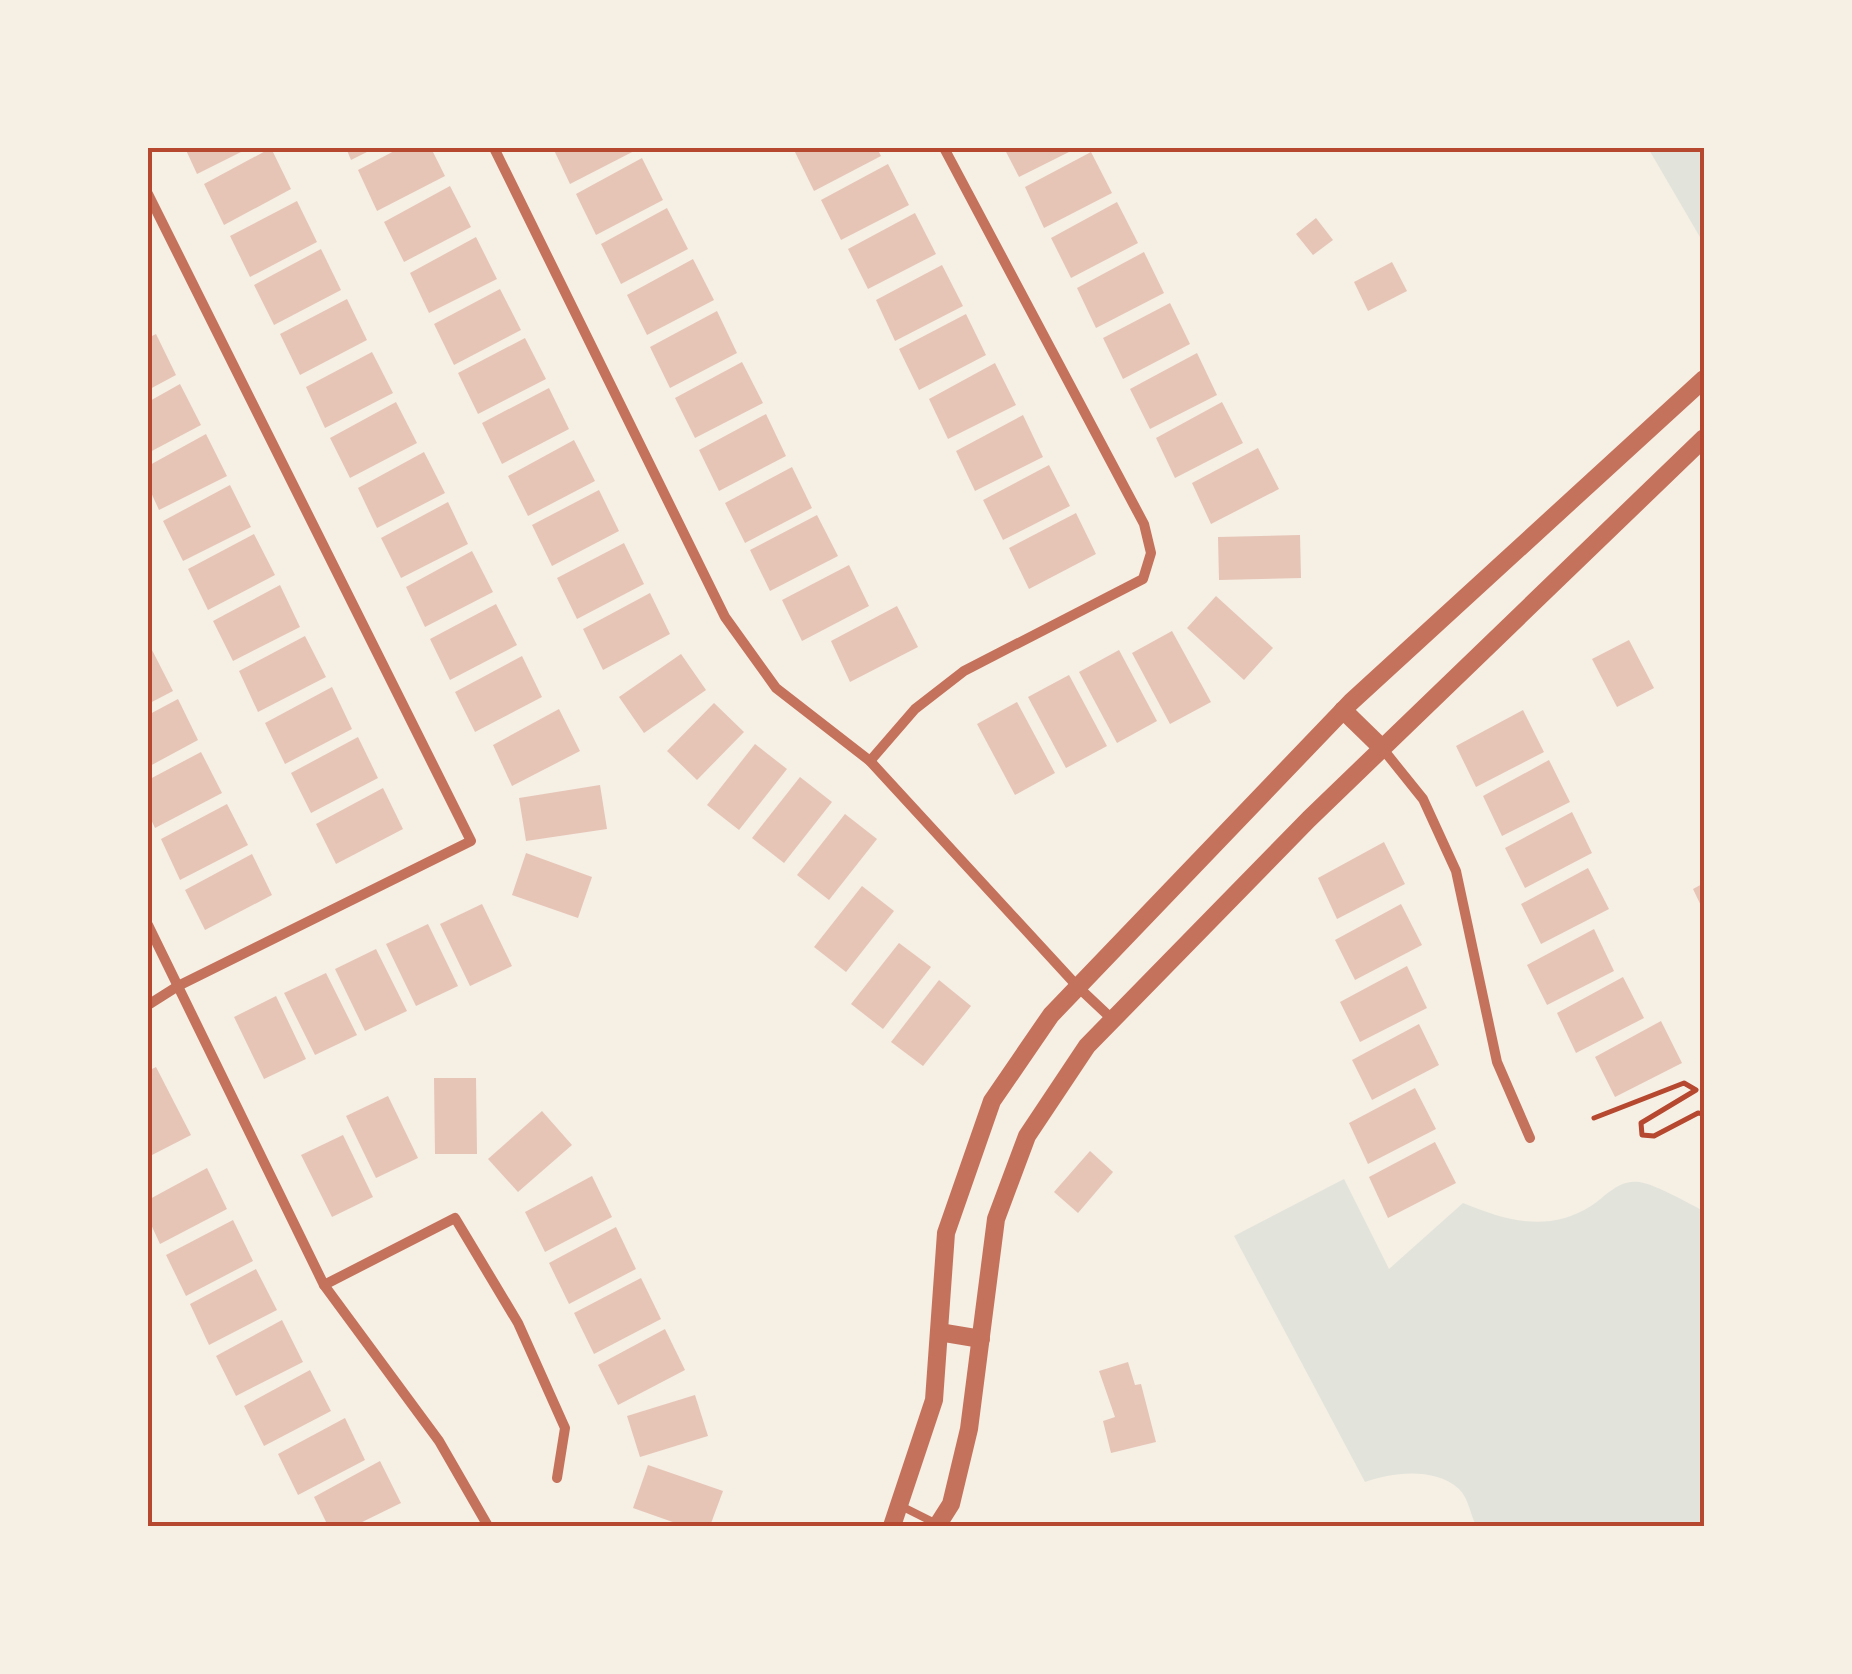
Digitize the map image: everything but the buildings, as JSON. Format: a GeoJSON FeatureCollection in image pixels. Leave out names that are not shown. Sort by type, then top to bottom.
{"type":"FeatureCollection","features":[{"type":"Feature","properties":{"kind":"street"},"geometry":{"type":"LineString","coordinates":[[494,148],[725,617],[776,688],[870,761],[1113,1020]]}},
{"type":"Feature","properties":{"kind":"street"},"geometry":{"type":"LineString","coordinates":[[870,761],[915,709],[964,671],[1143,579],[1151,553],[1144,524],[944,148]]}},
{"type":"Feature","properties":{"kind":"street"},"geometry":{"type":"LineString","coordinates":[[148,194],[471,841],[178,986],[148,1005]]}},
{"type":"Feature","properties":{"kind":"street"},"geometry":{"type":"LineString","coordinates":[[892,1526],[934,1400],[946,1233],[992,1101],[1051,1015],[1343,710],[1704,379]]}},
{"type":"Feature","properties":{"kind":"street"},"geometry":{"type":"LineString","coordinates":[[939,1526],[951,1504],[968,1429],[996,1219],[1027,1136],[1087,1046],[1382,748],[1704,438]]}},
{"type":"Feature","properties":{"kind":"street"},"geometry":{"type":"LineString","coordinates":[[1343,710],[1382,748],[1424,799],[1456,871],[1497,1062],[1530,1138]]}},
{"type":"Feature","properties":{"kind":"street"},"geometry":{"type":"LineString","coordinates":[[148,925],[324,1285],[440,1441],[488,1526]]}},
{"type":"Feature","properties":{"kind":"street"},"geometry":{"type":"LineString","coordinates":[[324,1285],[455,1218],[518,1323],[565,1428],[558,1478]]}},
{"type":"Feature","properties":{"kind":"street"},"geometry":{"type":"LineString","coordinates":[[939,1332],[981,1338]]}},
{"type":"Feature","properties":{"kind":"lane"},"geometry":{"type":"LineString","coordinates":[[899,1505],[939,1526]]}},
{"type":"Feature","properties":{"kind":"path"},"geometry":{"type":"LineString","coordinates":[[1594,1118],[1618,1112],[1684,1083],[1696,1090],[1641,1123],[1642,1135],[1654,1136],[1698,1113],[1704,1114]]}},
{"type":"Feature","properties":{"kind":"shaded area"},"geometry":{"type":"Polygon","coordinates":[[[1648,148],[1704,148],[1704,244],[1648,148]]]}},
{"type":"Feature","properties":{"kind":"shaded area"},"geometry":{"type":"Polygon","coordinates":[[[1344,1179],[1389,1269],[1463,1203],[1511,1219],[1543,1222],[1575,1214],[1619,1186],[1639,1182],[1704,1211],[1704,1526],[1476,1526],[1462,1492],[1438,1477],[1400,1474],[1365,1482],[1234,1236],[1344,1179]]]}}]}
